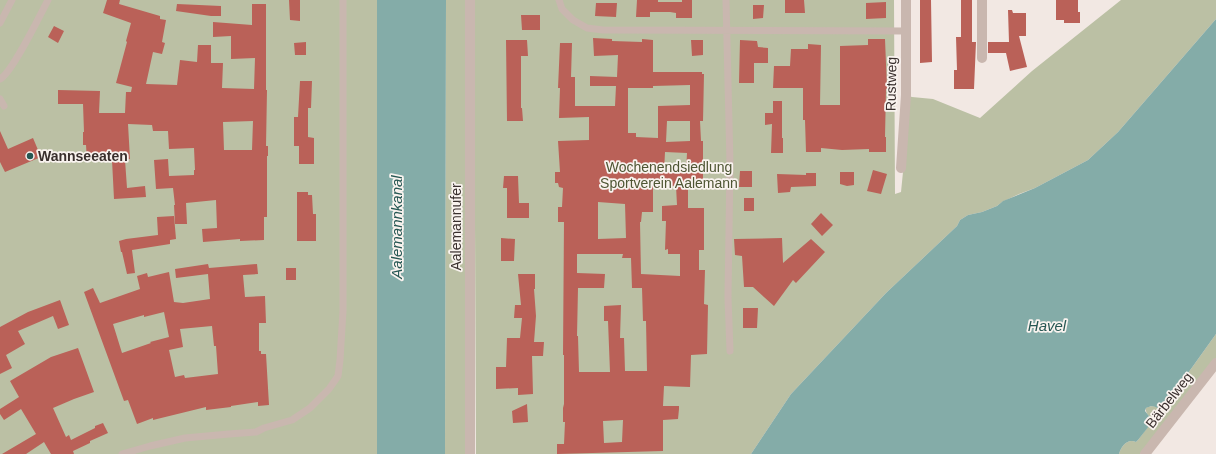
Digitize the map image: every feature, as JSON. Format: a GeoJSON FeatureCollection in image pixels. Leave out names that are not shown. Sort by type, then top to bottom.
{"type":"FeatureCollection","features":[{"type":"Feature","properties":{"kind":"street","name":"Aalemannufer"},"geometry":{"type":"LineString","coordinates":[[470,0],[470,454]]}},
{"type":"Feature","properties":{"kind":"street","name":"Rustweg"},"geometry":{"type":"LineString","coordinates":[[901,168],[906,95],[906,0]]}},
{"type":"Feature","properties":{"kind":"street"},"geometry":{"type":"LineString","coordinates":[[982,0],[982,58]]}},
{"type":"Feature","properties":{"kind":"street","name":"Bärbelweg"},"geometry":{"type":"LineString","coordinates":[[1145,454],[1216,363]]}},
{"type":"Feature","properties":{"kind":"lane"},"geometry":{"type":"LineString","coordinates":[[0,23],[12,0]]}},
{"type":"Feature","properties":{"kind":"lane"},"geometry":{"type":"LineString","coordinates":[[0,79],[4,77],[16,58],[48,0]]}},
{"type":"Feature","properties":{"kind":"lane"},"geometry":{"type":"LineString","coordinates":[[122,454],[185,438],[256,432],[264,428],[292,420],[310,408],[329,389],[338,376],[343,311],[343,0]]}},
{"type":"Feature","properties":{"kind":"lane"},"geometry":{"type":"LineString","coordinates":[[559,0],[562,9],[573,20],[587,28],[602,30],[906,31]]}},
{"type":"Feature","properties":{"kind":"lane"},"geometry":{"type":"LineString","coordinates":[[726,0],[730,164],[728,297],[730,351]]}},
{"type":"Feature","properties":{"kind":"lane"},"geometry":{"type":"LineString","coordinates":[[0,99],[4,106]]}},
{"type":"Feature","properties":{"kind":"green space"},"geometry":{"type":"Polygon","coordinates":[[[0,0],[377,0],[377,454],[0,454],[0,0]]]}},
{"type":"Feature","properties":{"kind":"green space"},"geometry":{"type":"Polygon","coordinates":[[[446,0],[470,0],[470,454],[445,454],[446,0]]]}},
{"type":"Feature","properties":{"kind":"green space","name":"Wochenendsiedlung Sportverein Aalemann"},"geometry":{"type":"Polygon","coordinates":[[[474,0],[894,0],[895,194],[901,192],[904,162],[906,95],[933,99],[980,118],[1032,71],[1121,0],[1216,0],[1216,19],[1118,132],[1088,160],[1035,188],[1002,202],[997,206],[982,212],[968,215],[960,220],[957,226],[886,293],[791,394],[751,454],[476,454],[474,0]]]}},
{"type":"Feature","properties":{"kind":"green space"},"geometry":{"type":"Polygon","coordinates":[[[1216,334],[1216,358],[1140,454],[1119,454],[1127,442],[1136,442],[1138,440],[1153,420],[1147,413],[1146,408],[1152,406],[1162,406],[1164,402],[1173,394],[1216,334]]]}},
{"type":"Feature","properties":{"kind":"water","name":"Aalemannkanal"},"geometry":{"type":"Polygon","coordinates":[[[377,0],[446,0],[445,454],[377,454],[377,0]]]}},
{"type":"Feature","properties":{"kind":"water","name":"Havel"},"geometry":{"type":"Polygon","coordinates":[[[1216,19],[1216,334],[1173,394],[1164,402],[1161,409],[1153,406],[1146,408],[1145,411],[1153,421],[1136,442],[1127,442],[1119,454],[751,454],[791,394],[886,293],[957,226],[960,220],[968,215],[982,212],[997,206],[1003,201],[1035,188],[1088,160],[1118,132],[1216,19]]]}},
{"type":"Feature","properties":{"kind":"building"},"geometry":{"type":"Polygon","coordinates":[[[107,0],[120,0],[119,4],[160,16],[160,19],[166,20],[162,42],[165,43],[162,54],[153,52],[146,84],[177,85],[180,60],[197,62],[198,45],[211,45],[211,63],[223,63],[222,88],[254,89],[255,58],[231,59],[231,36],[213,37],[213,22],[252,25],[252,4],[266,4],[266,146],[268,146],[268,156],[267,217],[264,217],[264,240],[240,241],[240,239],[203,242],[202,229],[217,228],[216,200],[186,203],[187,224],[175,224],[173,188],[156,189],[154,160],[168,159],[169,176],[194,175],[194,148],[169,149],[168,131],[153,131],[152,125],[128,124],[130,159],[125,160],[127,188],[145,186],[146,197],[114,199],[112,160],[87,161],[86,145],[83,145],[83,104],[58,104],[58,90],[100,91],[99,113],[125,113],[126,92],[131,92],[132,87],[116,83],[131,23],[103,13],[107,0]],[[253,121],[223,122],[224,150],[252,150],[253,121]]]}},
{"type":"Feature","properties":{"kind":"building"},"geometry":{"type":"Polygon","coordinates":[[[289,0],[300,0],[300,21],[290,20],[289,0]]]}},
{"type":"Feature","properties":{"kind":"building"},"geometry":{"type":"Polygon","coordinates":[[[637,0],[682,2],[682,0],[692,0],[692,18],[676,18],[676,13],[670,12],[650,12],[650,17],[636,17],[637,0]]]}},
{"type":"Feature","properties":{"kind":"building"},"geometry":{"type":"Polygon","coordinates":[[[785,0],[804,0],[805,13],[785,13],[785,0]]]}},
{"type":"Feature","properties":{"kind":"building"},"geometry":{"type":"Polygon","coordinates":[[[920,0],[931,0],[932,62],[920,63],[920,0]]]}},
{"type":"Feature","properties":{"kind":"building"},"geometry":{"type":"Polygon","coordinates":[[[961,0],[972,0],[972,42],[976,42],[974,89],[954,89],[954,70],[957,70],[956,37],[961,37],[961,0]]]}},
{"type":"Feature","properties":{"kind":"building"},"geometry":{"type":"Polygon","coordinates":[[[1056,0],[1078,0],[1080,23],[1064,23],[1064,20],[1056,20],[1056,0]]]}},
{"type":"Feature","properties":{"kind":"building"},"geometry":{"type":"Polygon","coordinates":[[[886,2],[886,18],[866,19],[866,3],[886,2]]]}},
{"type":"Feature","properties":{"kind":"building"},"geometry":{"type":"Polygon","coordinates":[[[596,3],[617,3],[616,17],[595,16],[596,3]]]}},
{"type":"Feature","properties":{"kind":"building"},"geometry":{"type":"Polygon","coordinates":[[[177,4],[221,6],[221,16],[176,11],[177,4]]]}},
{"type":"Feature","properties":{"kind":"building"},"geometry":{"type":"Polygon","coordinates":[[[753,5],[764,5],[763,18],[753,19],[753,5]]]}},
{"type":"Feature","properties":{"kind":"building"},"geometry":{"type":"Polygon","coordinates":[[[1008,10],[1012,10],[1013,13],[1026,13],[1026,36],[1019,36],[1027,67],[1010,71],[1006,53],[988,53],[988,42],[1009,42],[1008,10]]]}},
{"type":"Feature","properties":{"kind":"building"},"geometry":{"type":"Polygon","coordinates":[[[521,15],[540,15],[540,30],[522,30],[521,15]]]}},
{"type":"Feature","properties":{"kind":"building"},"geometry":{"type":"Polygon","coordinates":[[[54,26],[64,31],[58,43],[48,37],[54,26]]]}},
{"type":"Feature","properties":{"kind":"building"},"geometry":{"type":"Polygon","coordinates":[[[593,38],[612,39],[612,41],[642,42],[642,39],[653,40],[653,72],[702,72],[702,74],[704,74],[703,121],[700,121],[701,141],[703,141],[703,187],[688,188],[688,208],[704,208],[704,250],[699,250],[699,270],[705,270],[704,304],[708,305],[707,354],[691,355],[690,387],[664,386],[663,406],[679,406],[679,409],[678,419],[663,420],[663,451],[557,454],[557,444],[564,444],[565,422],[563,422],[564,222],[558,222],[558,207],[562,207],[563,188],[559,187],[558,183],[555,183],[555,172],[560,172],[558,141],[589,140],[589,117],[559,118],[560,88],[558,88],[560,43],[572,43],[571,77],[575,77],[575,106],[615,106],[616,86],[590,86],[590,76],[617,77],[618,55],[594,56],[593,38]],[[690,85],[653,86],[653,88],[628,88],[628,133],[636,133],[636,137],[658,138],[658,106],[690,105],[690,85]],[[667,121],[666,142],[690,141],[690,121],[667,121]],[[665,152],[664,172],[686,172],[687,153],[665,152]],[[653,186],[653,212],[642,212],[640,222],[641,274],[680,276],[680,254],[668,254],[668,249],[665,250],[666,221],[662,221],[662,206],[677,205],[676,186],[653,186]],[[598,202],[598,239],[626,238],[625,204],[598,202]],[[577,254],[577,273],[605,274],[604,288],[578,288],[577,336],[579,372],[610,372],[608,321],[604,321],[604,306],[621,305],[620,338],[624,338],[625,371],[647,371],[646,321],[643,321],[642,288],[632,288],[631,258],[622,258],[623,254],[577,254]],[[623,420],[603,421],[604,443],[622,442],[623,420]]]}},
{"type":"Feature","properties":{"kind":"building"},"geometry":{"type":"Polygon","coordinates":[[[868,39],[885,39],[887,89],[885,137],[886,152],[869,152],[869,149],[842,150],[821,148],[821,152],[806,152],[805,120],[803,120],[803,88],[773,88],[774,66],[790,66],[791,49],[808,49],[808,44],[821,45],[820,105],[840,105],[840,46],[868,45],[868,39]]]}},
{"type":"Feature","properties":{"kind":"building"},"geometry":{"type":"Polygon","coordinates":[[[506,40],[527,40],[528,56],[521,56],[521,108],[523,121],[507,121],[506,40]]]}},
{"type":"Feature","properties":{"kind":"building"},"geometry":{"type":"Polygon","coordinates":[[[691,40],[703,40],[703,55],[692,56],[691,40]]]}},
{"type":"Feature","properties":{"kind":"building"},"geometry":{"type":"Polygon","coordinates":[[[740,40],[757,41],[758,47],[768,48],[768,63],[754,63],[754,83],[739,83],[740,40]]]}},
{"type":"Feature","properties":{"kind":"building"},"geometry":{"type":"Polygon","coordinates":[[[306,42],[306,55],[295,55],[294,43],[306,42]]]}},
{"type":"Feature","properties":{"kind":"building"},"geometry":{"type":"Polygon","coordinates":[[[300,81],[312,81],[311,108],[308,108],[308,137],[314,138],[314,164],[299,164],[299,146],[294,146],[294,117],[298,117],[300,81]]]}},
{"type":"Feature","properties":{"kind":"building"},"geometry":{"type":"Polygon","coordinates":[[[773,101],[782,101],[783,153],[771,153],[772,124],[765,125],[765,113],[773,113],[773,101]]]}},
{"type":"Feature","properties":{"kind":"building"},"geometry":{"type":"Polygon","coordinates":[[[0,131],[8,149],[33,138],[41,157],[5,172],[0,162],[0,131]]]}},
{"type":"Feature","properties":{"kind":"building"},"geometry":{"type":"Polygon","coordinates":[[[873,170],[887,174],[881,194],[867,191],[873,170]]]}},
{"type":"Feature","properties":{"kind":"building"},"geometry":{"type":"Polygon","coordinates":[[[740,171],[752,171],[752,187],[739,187],[740,171]]]}},
{"type":"Feature","properties":{"kind":"building"},"geometry":{"type":"Polygon","coordinates":[[[840,172],[854,172],[854,185],[847,186],[840,184],[840,172]]]}},
{"type":"Feature","properties":{"kind":"building"},"geometry":{"type":"Polygon","coordinates":[[[806,173],[816,173],[816,186],[791,187],[790,192],[778,193],[777,174],[806,175],[806,173]]]}},
{"type":"Feature","properties":{"kind":"building"},"geometry":{"type":"Polygon","coordinates":[[[504,176],[518,176],[519,203],[529,203],[529,218],[507,218],[507,188],[503,188],[504,176]]]}},
{"type":"Feature","properties":{"kind":"building"},"geometry":{"type":"Polygon","coordinates":[[[297,192],[308,192],[308,195],[312,195],[313,214],[316,214],[316,241],[297,241],[297,192]]]}},
{"type":"Feature","properties":{"kind":"building"},"geometry":{"type":"Polygon","coordinates":[[[744,198],[754,198],[754,211],[744,211],[744,198]]]}},
{"type":"Feature","properties":{"kind":"building"},"geometry":{"type":"Polygon","coordinates":[[[821,213],[833,225],[822,236],[811,224],[821,213]]]}},
{"type":"Feature","properties":{"kind":"building"},"geometry":{"type":"Polygon","coordinates":[[[174,216],[176,239],[170,240],[170,244],[132,250],[135,273],[127,274],[119,241],[158,235],[157,217],[174,216]]]}},
{"type":"Feature","properties":{"kind":"building"},"geometry":{"type":"Polygon","coordinates":[[[501,238],[515,239],[514,261],[501,261],[501,238]]]}},
{"type":"Feature","properties":{"kind":"building"},"geometry":{"type":"Polygon","coordinates":[[[782,238],[783,263],[811,239],[825,252],[796,283],[793,280],[774,306],[753,287],[744,287],[742,256],[735,255],[734,239],[782,238]]]}},
{"type":"Feature","properties":{"kind":"building"},"geometry":{"type":"Polygon","coordinates":[[[208,264],[209,268],[257,264],[258,274],[243,275],[245,297],[265,296],[266,323],[259,323],[259,351],[261,351],[261,354],[266,354],[269,405],[258,406],[258,402],[206,410],[206,407],[153,420],[153,418],[137,424],[128,400],[124,401],[84,292],[93,288],[100,303],[140,289],[137,276],[147,273],[148,277],[169,272],[174,302],[183,303],[210,299],[208,274],[176,278],[175,269],[208,264]],[[164,312],[144,317],[144,315],[113,324],[122,353],[151,343],[150,342],[169,337],[164,312]],[[212,326],[180,329],[183,347],[169,350],[175,377],[184,375],[185,378],[218,374],[216,346],[214,346],[212,326]]]}},
{"type":"Feature","properties":{"kind":"building"},"geometry":{"type":"Polygon","coordinates":[[[286,268],[296,268],[296,280],[286,280],[286,268]]]}},
{"type":"Feature","properties":{"kind":"building"},"geometry":{"type":"Polygon","coordinates":[[[518,274],[535,274],[534,289],[536,316],[534,342],[544,342],[543,356],[532,356],[533,394],[518,395],[518,388],[496,389],[496,367],[506,367],[507,338],[520,338],[522,318],[514,318],[515,305],[521,305],[518,274]]]}},
{"type":"Feature","properties":{"kind":"building"},"geometry":{"type":"Polygon","coordinates":[[[60,300],[69,325],[58,329],[53,316],[18,331],[25,344],[6,355],[12,368],[0,374],[0,327],[28,312],[60,300]]]}},
{"type":"Feature","properties":{"kind":"building"},"geometry":{"type":"Polygon","coordinates":[[[743,308],[758,308],[757,328],[743,328],[743,308]]]}},
{"type":"Feature","properties":{"kind":"building"},"geometry":{"type":"Polygon","coordinates":[[[78,348],[94,392],[53,408],[66,437],[69,435],[71,440],[103,423],[108,433],[73,451],[74,454],[51,454],[44,442],[26,454],[2,454],[36,434],[21,409],[4,420],[0,414],[0,409],[19,397],[10,381],[51,357],[78,348]]]}},
{"type":"Feature","properties":{"kind":"building"},"geometry":{"type":"Polygon","coordinates":[[[527,404],[528,422],[513,423],[512,411],[527,404]]]}},
{"type":"Feature","properties":{"kind":"place","name":"Wannseeaten"},"geometry":{"type":"Point","coordinates":[30,156]}}]}
